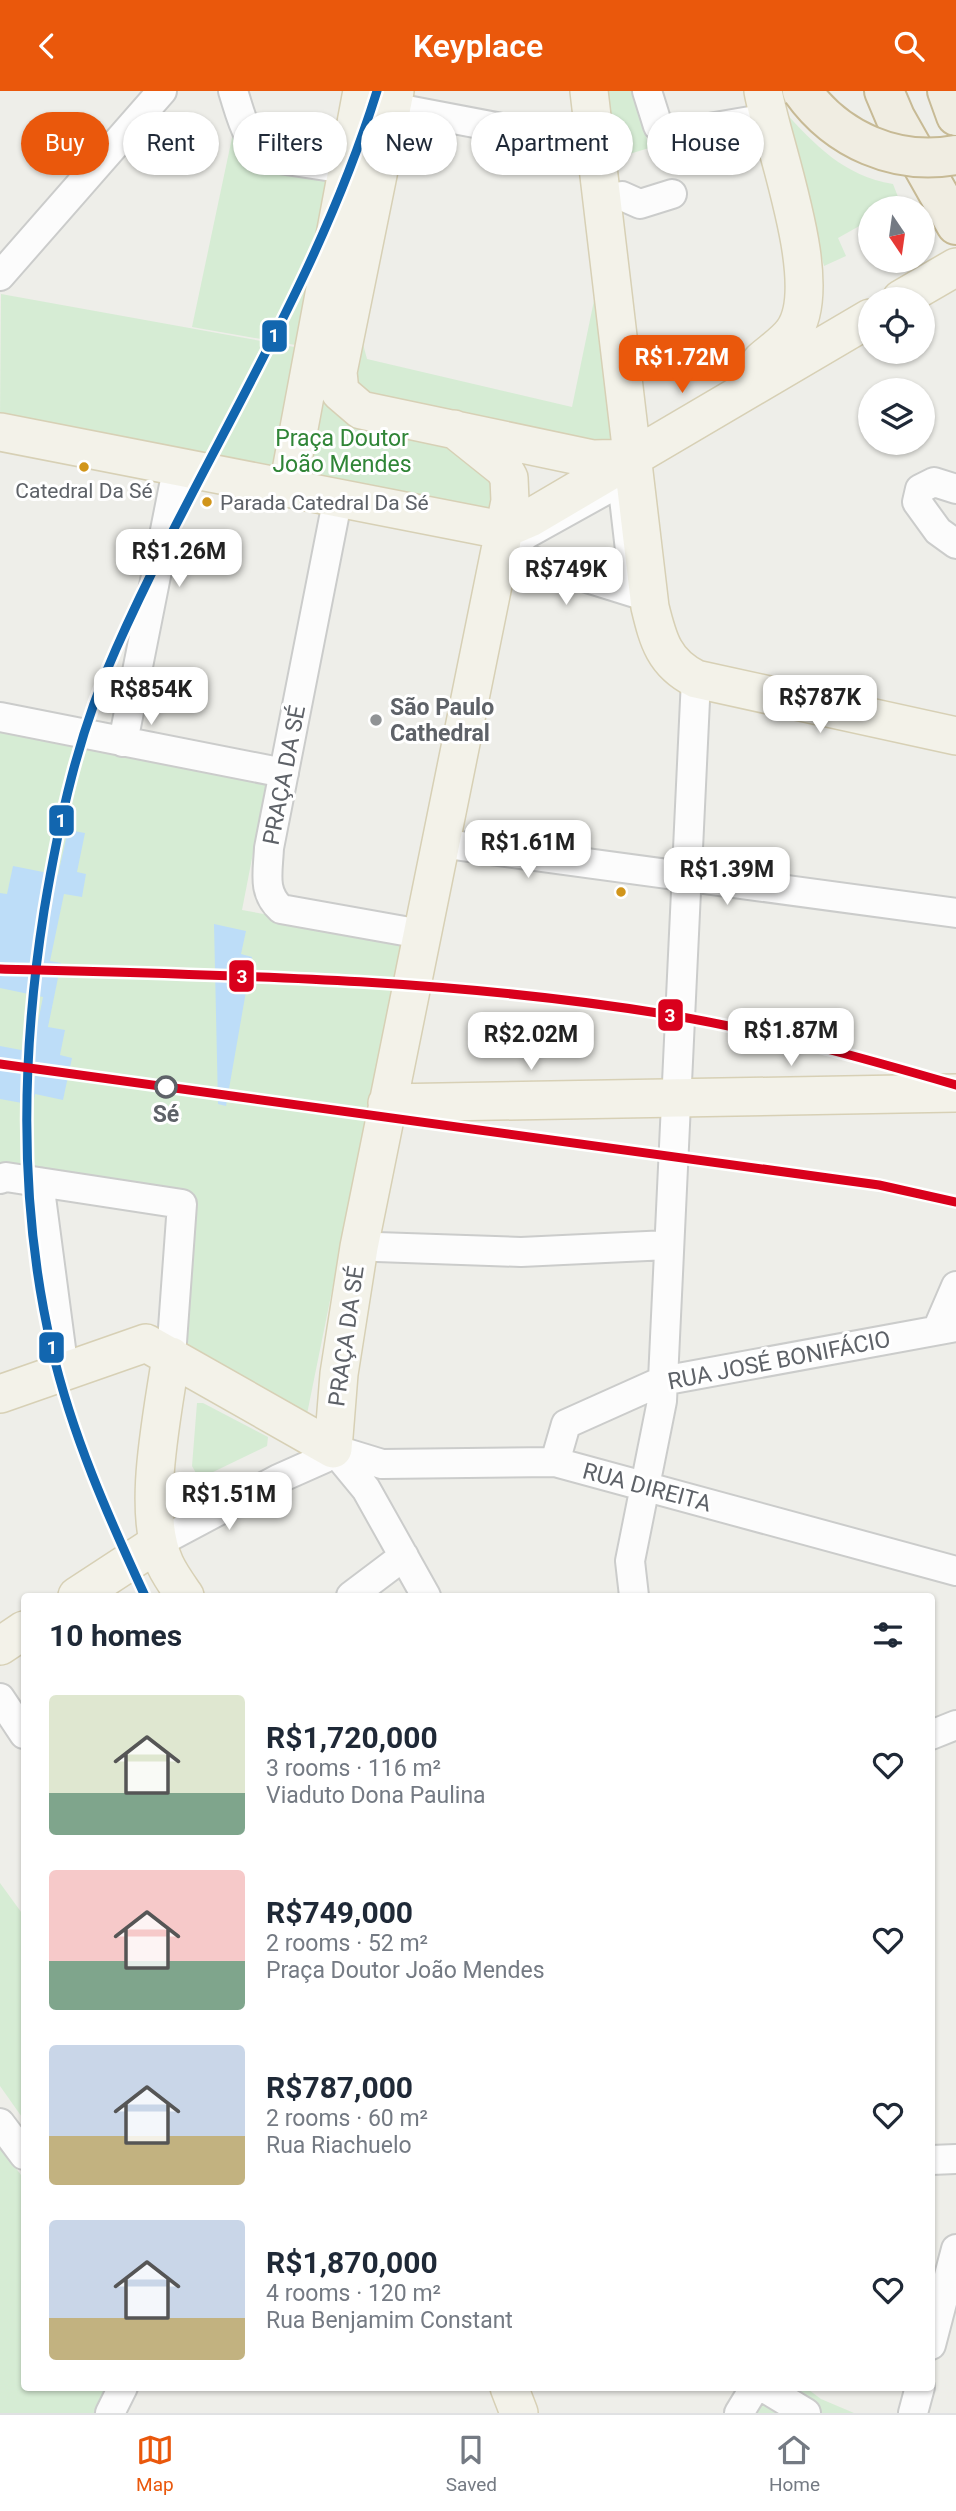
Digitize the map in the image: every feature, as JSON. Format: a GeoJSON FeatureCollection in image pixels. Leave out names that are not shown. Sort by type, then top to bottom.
{"type":"FeatureCollection","features":[{"type":"Feature","properties":{"kind":"highway"},"geometry":{"type":"LineString","coordinates":[[802,91],[835,125],[872,147],[896,154],[922,157],[956,155]]}},
{"type":"Feature","properties":{"kind":"highway"},"geometry":{"type":"LineString","coordinates":[[884,91],[895,117],[956,225]]}},
{"type":"Feature","properties":{"kind":"highway"},"geometry":{"type":"LineString","coordinates":[[947,91],[956,116]]}},
{"type":"Feature","properties":{"kind":"main road"},"geometry":{"type":"LineString","coordinates":[[589,91],[592,112]]}},
{"type":"Feature","properties":{"kind":"main road"},"geometry":{"type":"LineString","coordinates":[[761,382],[761,361],[794,331],[805,291],[797,226],[765,104]]}},
{"type":"Feature","properties":{"kind":"main road"},"geometry":{"type":"LineString","coordinates":[[288,487],[361,175]]}},
{"type":"Feature","properties":{"kind":"main road"},"geometry":{"type":"LineString","coordinates":[[362,175],[338,372],[340,392],[361,409],[628,469]]}},
{"type":"Feature","properties":{"kind":"main road"},"geometry":{"type":"LineString","coordinates":[[600,175],[628,469],[650,607],[663,653],[681,671],[696,679],[956,736]]}},
{"type":"Feature","properties":{"kind":"main road"},"geometry":{"type":"LineString","coordinates":[[922,287],[956,267]]}},
{"type":"Feature","properties":{"kind":"main road"},"geometry":{"type":"LineString","coordinates":[[0,432],[338,497],[499,546],[530,519],[628,469],[761,382],[858,325]]}},
{"type":"Feature","properties":{"kind":"main road","name":"PRAÇA DA SÉ"},"geometry":{"type":"LineString","coordinates":[[333,1449],[346,1323],[387,1103],[510,501],[509,478],[495,461],[454,429]]}},
{"type":"Feature","properties":{"kind":"main road"},"geometry":{"type":"LineString","coordinates":[[387,1103],[956,1093]]}},
{"type":"Feature","properties":{"kind":"main road"},"geometry":{"type":"LineString","coordinates":[[0,1394],[141,1344],[171,1356],[333,1449]]}},
{"type":"Feature","properties":{"kind":"main road"},"geometry":{"type":"LineString","coordinates":[[171,1356],[156,1460],[158,1543],[165,1565],[183,1593]]}},
{"type":"Feature","properties":{"kind":"main road"},"geometry":{"type":"LineString","coordinates":[[82,1593],[158,1543]]}},
{"type":"Feature","properties":{"kind":"main road"},"geometry":{"type":"LineString","coordinates":[[0,1646],[21,1632]]}},
{"type":"Feature","properties":{"kind":"main road"},"geometry":{"type":"LineString","coordinates":[[511,2391],[519,2413]]}},
{"type":"Feature","properties":{"kind":"street"},"geometry":{"type":"LineString","coordinates":[[0,276],[162,91]]}},
{"type":"Feature","properties":{"kind":"street"},"geometry":{"type":"LineString","coordinates":[[233,91],[245,131],[262,152],[274,158],[361,172]]}},
{"type":"Feature","properties":{"kind":"street"},"geometry":{"type":"LineString","coordinates":[[647,91],[658,126],[668,135],[765,104]]}},
{"type":"Feature","properties":{"kind":"street"},"geometry":{"type":"LineString","coordinates":[[383,96],[471,117]]}},
{"type":"Feature","properties":{"kind":"street"},"geometry":{"type":"LineString","coordinates":[[603,199],[622,196],[640,204],[672,194]]}},
{"type":"Feature","properties":{"kind":"street"},"geometry":{"type":"LineString","coordinates":[[123,742],[178,465]]}},
{"type":"Feature","properties":{"kind":"street"},"geometry":{"type":"LineString","coordinates":[[628,469],[635,593],[510,554],[513,541],[628,469]]}},
{"type":"Feature","properties":{"kind":"street"},"geometry":{"type":"LineString","coordinates":[[956,489],[934,482],[920,489],[917,502],[923,514],[938,531],[956,544]]}},
{"type":"Feature","properties":{"kind":"street","name":"PRAÇA DA SÉ"},"geometry":{"type":"LineString","coordinates":[[338,497],[270,848],[267,889],[272,901],[281,909],[421,934]]}},
{"type":"Feature","properties":{"kind":"street"},"geometry":{"type":"LineString","coordinates":[[499,546],[650,607]]}},
{"type":"Feature","properties":{"kind":"street"},"geometry":{"type":"LineString","coordinates":[[634,1593],[630,1561],[662,1401],[696,679]]}},
{"type":"Feature","properties":{"kind":"street"},"geometry":{"type":"LineString","coordinates":[[0,717],[284,773]]}},
{"type":"Feature","properties":{"kind":"street"},"geometry":{"type":"LineString","coordinates":[[439,843],[956,913]]}},
{"type":"Feature","properties":{"kind":"street"},"geometry":{"type":"LineString","coordinates":[[0,1179],[6,1177],[182,1204],[171,1356]]}},
{"type":"Feature","properties":{"kind":"street"},"geometry":{"type":"LineString","coordinates":[[39,1182],[64,1371]]}},
{"type":"Feature","properties":{"kind":"street"},"geometry":{"type":"LineString","coordinates":[[377,1247],[521,1252],[668,1245]]}},
{"type":"Feature","properties":{"kind":"street"},"geometry":{"type":"LineString","coordinates":[[946,1329],[956,1286]]}},
{"type":"Feature","properties":{"kind":"street","name":"RUA JOSÉ BONIFÁCIO"},"geometry":{"type":"LineString","coordinates":[[555,1462],[566,1423],[662,1381],[946,1329]]}},
{"type":"Feature","properties":{"kind":"street"},"geometry":{"type":"LineString","coordinates":[[158,1543],[265,1485],[323,1459],[333,1449],[366,1489],[424,1593]]}},
{"type":"Feature","properties":{"kind":"street","name":"RUA DIREITA"},"geometry":{"type":"LineString","coordinates":[[333,1449],[382,1464],[555,1462],[956,1571]]}},
{"type":"Feature","properties":{"kind":"street"},"geometry":{"type":"LineString","coordinates":[[355,1593],[404,1556]]}},
{"type":"Feature","properties":{"kind":"street"},"geometry":{"type":"LineString","coordinates":[[0,1698],[21,1730]]}},
{"type":"Feature","properties":{"kind":"street"},"geometry":{"type":"LineString","coordinates":[[935,1733],[956,1725]]}},
{"type":"Feature","properties":{"kind":"street"},"geometry":{"type":"LineString","coordinates":[[0,2123],[21,2151]]}},
{"type":"Feature","properties":{"kind":"street"},"geometry":{"type":"LineString","coordinates":[[935,2160],[956,2159]]}},
{"type":"Feature","properties":{"kind":"street"},"geometry":{"type":"LineString","coordinates":[[935,2330],[956,2249]]}},
{"type":"Feature","properties":{"kind":"street"},"geometry":{"type":"LineString","coordinates":[[110,2413],[121,2391]]}},
{"type":"Feature","properties":{"kind":"street"},"geometry":{"type":"LineString","coordinates":[[739,2413],[753,2391]]}},
{"type":"Feature","properties":{"kind":"street"},"geometry":{"type":"LineString","coordinates":[[770,2391],[806,2413]]}},
{"type":"Feature","properties":{"kind":"street"},"geometry":{"type":"LineString","coordinates":[[913,2413],[919,2391]]}},
{"type":"Feature","properties":{"kind":"green space"},"geometry":{"type":"Polygon","coordinates":[[[604,91],[635,91],[647,149],[633,153],[633,112],[607,112],[604,91]]]}},
{"type":"Feature","properties":{"kind":"green space"},"geometry":{"type":"Polygon","coordinates":[[[783,110],[832,157],[860,174],[893,184],[898,196],[858,196],[858,227],[838,238],[846,256],[824,266],[783,110]]]}},
{"type":"Feature","properties":{"kind":"green space"},"geometry":{"type":"Polygon","coordinates":[[[233,133],[233,175],[294,175],[332,180],[301,346],[192,327],[233,133]]]}},
{"type":"Feature","properties":{"kind":"green space","name":"Praça Doutor João Mendes"},"geometry":{"type":"Polygon","coordinates":[[[597,286],[611,423],[611,439],[606,448],[382,401],[354,384],[349,342],[363,344],[367,359],[572,407],[597,286]]]}},
{"type":"Feature","properties":{"kind":"green space","name":"Praça Doutor João Mendes"},"geometry":{"type":"Polygon","coordinates":[[[1,294],[300,348],[277,471],[0,419],[1,294]]]}},
{"type":"Feature","properties":{"kind":"green space","name":"Praça Doutor João Mendes"},"geometry":{"type":"Polygon","coordinates":[[[316,401],[458,444],[497,473],[497,516],[303,476],[316,401]]]}},
{"type":"Feature","properties":{"kind":"green space"},"geometry":{"type":"Polygon","coordinates":[[[0,727],[267,781],[242,910],[403,940],[307,1414],[184,1353],[194,1193],[0,1166],[0,727]]]}},
{"type":"Feature","properties":{"kind":"green space"},"geometry":{"type":"Polygon","coordinates":[[[197,1403],[203,1403],[268,1437],[267,1446],[211,1473],[197,1475],[192,1466],[197,1403]]]}},
{"type":"Feature","properties":{"kind":"green space"},"geometry":{"type":"Polygon","coordinates":[[[0,1883],[21,1912],[21,2116],[0,2086],[0,1883]]]}},
{"type":"Feature","properties":{"kind":"green space"},"geometry":{"type":"Polygon","coordinates":[[[0,2147],[21,2175],[21,2391],[106,2391],[94,2413],[0,2413],[0,2147]]]}},
{"type":"Feature","properties":{"kind":"green space"},"geometry":{"type":"Polygon","coordinates":[[[763,2391],[810,2391],[821,2399],[854,2413],[749,2413],[763,2391]]]}},
{"type":"Feature","properties":{"kind":"water"},"geometry":{"type":"Polygon","coordinates":[[[68,830],[85,833],[77,872],[86,874],[82,897],[64,894],[50,961],[61,963],[48,1027],[65,1030],[60,1055],[72,1058],[63,1100],[35,1094],[33,1105],[0,1099],[0,1046],[32,1052],[43,997],[0,988],[0,893],[7,894],[13,866],[58,875],[68,830]]]}},
{"type":"Feature","properties":{"kind":"water"},"geometry":{"type":"Polygon","coordinates":[[[214,924],[246,931],[241,954],[252,957],[226,1106],[218,1104],[214,924]]]}},
{"type":"Feature","properties":{"kind":"transit line","name":"1"},"geometry":{"type":"LineString","coordinates":[[144,1593],[80,1444],[60,1381],[41,1295],[28,1185],[27,1076],[36,966],[44,911],[71,778],[103,681],[149,578],[255,374],[322,237],[377,91]]}},
{"type":"Feature","properties":{"kind":"metro line","name":"3"},"geometry":{"type":"LineString","coordinates":[[0,969],[333,980],[581,1002],[664,1014],[775,1036],[956,1085]]}},
{"type":"Feature","properties":{"kind":"metro line","name":"3"},"geometry":{"type":"LineString","coordinates":[[0,1064],[879,1185],[956,1202]]}},
{"type":"Feature","properties":{"kind":"place","name":"Catedral Da Sé"},"geometry":{"type":"Point","coordinates":[84,467]}},
{"type":"Feature","properties":{"kind":"place","name":"Parada Catedral Da Sé"},"geometry":{"type":"Point","coordinates":[207,502]}},
{"type":"Feature","properties":{"kind":"place","name":"São Paulo Cathedral"},"geometry":{"type":"Point","coordinates":[376,720]}},
{"type":"Feature","properties":{"kind":"place","name":"Sé"},"geometry":{"type":"Point","coordinates":[166,1087]}}]}
